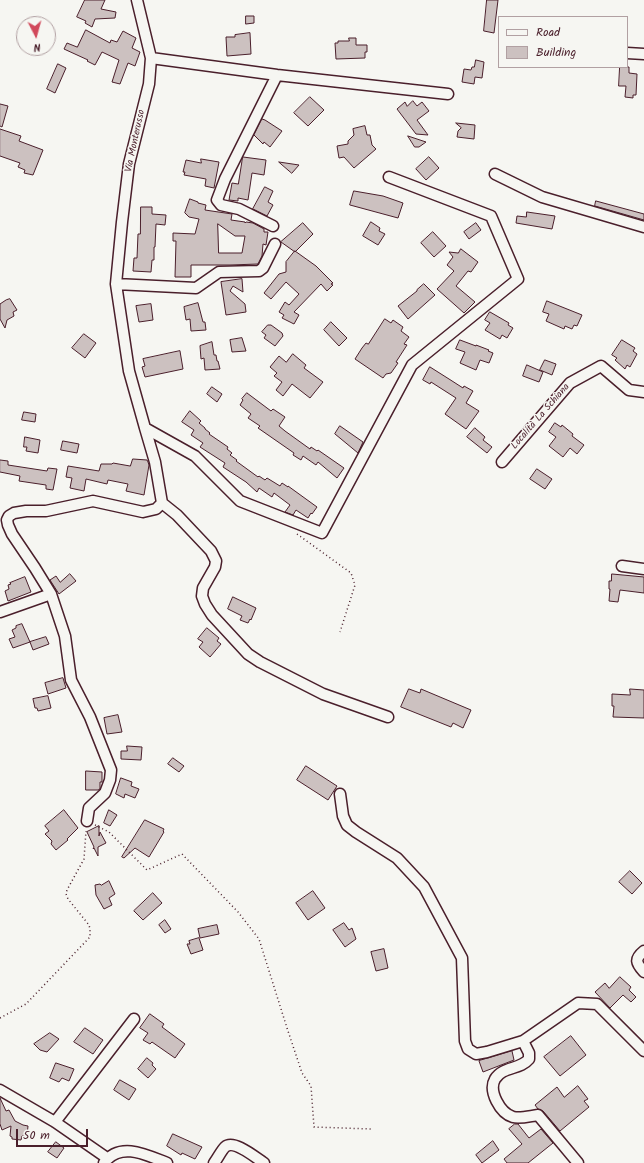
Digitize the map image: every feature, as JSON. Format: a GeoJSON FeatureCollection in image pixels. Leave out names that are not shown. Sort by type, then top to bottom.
{"type":"FeatureCollection","features":[{"type":"Feature","properties":{"kind":"street","name":"Via Monterusso"},"geometry":{"type":"LineString","coordinates":[[137,0],[151,58],[149,84],[129,164],[116,284],[129,371],[155,462],[162,503]]}},
{"type":"Feature","properties":{"kind":"street"},"geometry":{"type":"LineString","coordinates":[[628,53],[644,54]]}},
{"type":"Feature","properties":{"kind":"street"},"geometry":{"type":"LineString","coordinates":[[151,58],[277,75],[448,94]]}},
{"type":"Feature","properties":{"kind":"street"},"geometry":{"type":"LineString","coordinates":[[273,226],[239,209],[220,205],[217,200],[225,179],[277,75]]}},
{"type":"Feature","properties":{"kind":"street"},"geometry":{"type":"LineString","coordinates":[[495,174],[542,197],[644,227]]}},
{"type":"Feature","properties":{"kind":"street"},"geometry":{"type":"LineString","coordinates":[[145,428],[195,456],[240,501],[322,532],[412,365],[518,279],[491,216],[389,177]]}},
{"type":"Feature","properties":{"kind":"street"},"geometry":{"type":"LineString","coordinates":[[116,284],[196,288],[220,272],[259,271],[263,268],[275,244]]}},
{"type":"Feature","properties":{"kind":"street","name":"Località La Schiana"},"geometry":{"type":"LineString","coordinates":[[502,462],[570,383],[601,366],[629,390],[644,392]]}},
{"type":"Feature","properties":{"kind":"street"},"geometry":{"type":"LineString","coordinates":[[87,821],[89,808],[105,793],[110,780],[110,770],[90,717],[71,680],[65,636],[57,610],[50,594],[35,568],[12,534],[8,525],[7,520],[9,516],[14,513],[26,511],[46,511],[93,501],[143,512],[156,509],[162,503],[177,516],[210,551],[216,561],[215,568],[203,588],[202,596],[212,615],[248,654],[260,662],[323,694],[388,717]]}},
{"type":"Feature","properties":{"kind":"street"},"geometry":{"type":"LineString","coordinates":[[622,566],[644,569]]}},
{"type":"Feature","properties":{"kind":"street"},"geometry":{"type":"LineString","coordinates":[[0,612],[50,594]]}},
{"type":"Feature","properties":{"kind":"street"},"geometry":{"type":"LineString","coordinates":[[340,794],[343,816],[347,825],[397,858],[424,887],[462,958],[465,1041],[468,1049],[476,1054],[523,1041],[578,1002],[597,1004],[644,1051]]}},
{"type":"Feature","properties":{"kind":"street"},"geometry":{"type":"LineString","coordinates":[[644,951],[638,956],[637,960],[638,966],[644,972]]}},
{"type":"Feature","properties":{"kind":"street"},"geometry":{"type":"LineString","coordinates":[[55,1122],[134,1019]]}},
{"type":"Feature","properties":{"kind":"street"},"geometry":{"type":"LineString","coordinates":[[523,1041],[529,1053],[529,1060],[524,1065],[509,1068],[494,1079],[494,1095],[501,1109],[512,1117],[538,1115],[578,1163]]}},
{"type":"Feature","properties":{"kind":"street"},"geometry":{"type":"LineString","coordinates":[[0,1090],[55,1122],[106,1161],[117,1152],[124,1150],[148,1155],[168,1163]]}},
{"type":"Feature","properties":{"kind":"street"},"geometry":{"type":"LineString","coordinates":[[214,1163],[226,1146],[230,1145],[237,1145],[264,1163]]}},
{"type":"Feature","properties":{"kind":"path"},"geometry":{"type":"LineString","coordinates":[[294,532],[351,573],[355,585],[340,632]]}},
{"type":"Feature","properties":{"kind":"path"},"geometry":{"type":"LineString","coordinates":[[0,1018],[26,1004],[90,937],[89,925],[68,899],[66,894],[84,859],[87,821],[109,832],[147,870],[182,854],[238,912],[259,938],[302,1073],[311,1086],[314,1127],[371,1129]]}},
{"type":"Feature","properties":{"kind":"building"},"geometry":{"type":"Polygon","coordinates":[[[85,0],[105,0],[101,9],[116,12],[115,18],[95,19],[92,27],[85,23],[86,21],[77,17],[85,0]]]}},
{"type":"Feature","properties":{"kind":"building"},"geometry":{"type":"Polygon","coordinates":[[[487,0],[498,0],[494,33],[484,31],[487,0]]]}},
{"type":"Feature","properties":{"kind":"building"},"geometry":{"type":"Polygon","coordinates":[[[246,16],[254,16],[254,23],[246,24],[246,16]]]}},
{"type":"Feature","properties":{"kind":"building"},"geometry":{"type":"Polygon","coordinates":[[[86,30],[110,43],[111,40],[117,42],[123,31],[136,38],[132,48],[140,52],[135,66],[128,63],[120,84],[112,82],[119,60],[102,52],[95,65],[87,61],[88,60],[64,49],[67,43],[77,47],[86,30]]]}},
{"type":"Feature","properties":{"kind":"building"},"geometry":{"type":"Polygon","coordinates":[[[250,33],[251,54],[227,56],[226,37],[235,37],[235,35],[250,33]]]}},
{"type":"Feature","properties":{"kind":"building"},"geometry":{"type":"Polygon","coordinates":[[[349,38],[356,38],[356,45],[367,45],[365,58],[336,59],[335,43],[338,43],[338,41],[349,41],[349,38]]]}},
{"type":"Feature","properties":{"kind":"building"},"geometry":{"type":"Polygon","coordinates":[[[476,60],[484,62],[482,78],[475,77],[474,84],[462,82],[464,69],[471,70],[472,67],[474,67],[476,60]]]}},
{"type":"Feature","properties":{"kind":"building"},"geometry":{"type":"Polygon","coordinates":[[[58,64],[66,68],[55,93],[47,89],[58,64]]]}},
{"type":"Feature","properties":{"kind":"building"},"geometry":{"type":"Polygon","coordinates":[[[629,67],[629,73],[637,74],[636,95],[633,95],[633,98],[625,97],[626,86],[619,86],[620,68],[629,67]]]}},
{"type":"Feature","properties":{"kind":"building"},"geometry":{"type":"Polygon","coordinates":[[[310,97],[324,110],[308,126],[294,113],[310,97]]]}},
{"type":"Feature","properties":{"kind":"building"},"geometry":{"type":"Polygon","coordinates":[[[413,101],[417,106],[422,102],[429,111],[417,120],[428,135],[416,134],[397,109],[405,102],[407,106],[413,101]]]}},
{"type":"Feature","properties":{"kind":"building"},"geometry":{"type":"Polygon","coordinates":[[[0,104],[8,106],[2,127],[0,126],[0,104]]]}},
{"type":"Feature","properties":{"kind":"building"},"geometry":{"type":"Polygon","coordinates":[[[262,119],[282,131],[270,147],[264,142],[263,144],[254,135],[262,119]]]}},
{"type":"Feature","properties":{"kind":"building"},"geometry":{"type":"Polygon","coordinates":[[[456,123],[475,125],[474,139],[457,137],[458,131],[461,128],[456,123]]]}},
{"type":"Feature","properties":{"kind":"building"},"geometry":{"type":"Polygon","coordinates":[[[365,126],[367,135],[370,135],[372,145],[376,149],[354,168],[344,157],[339,158],[337,146],[348,144],[348,141],[354,135],[353,129],[365,126]]]}},
{"type":"Feature","properties":{"kind":"building"},"geometry":{"type":"Polygon","coordinates":[[[0,129],[21,136],[19,141],[43,150],[33,175],[24,173],[25,170],[18,167],[20,163],[0,156],[0,129]]]}},
{"type":"Feature","properties":{"kind":"building"},"geometry":{"type":"Polygon","coordinates":[[[408,136],[426,142],[419,147],[415,147],[408,136]]]}},
{"type":"Feature","properties":{"kind":"building"},"geometry":{"type":"Polygon","coordinates":[[[243,157],[266,160],[264,175],[252,173],[248,200],[238,198],[238,201],[229,200],[232,183],[238,184],[243,157]]]}},
{"type":"Feature","properties":{"kind":"building"},"geometry":{"type":"Polygon","coordinates":[[[429,157],[439,168],[426,180],[416,169],[429,157]]]}},
{"type":"Feature","properties":{"kind":"building"},"geometry":{"type":"Polygon","coordinates":[[[201,159],[219,162],[214,188],[205,186],[206,179],[184,175],[185,172],[183,172],[186,160],[201,163],[201,159]]]}},
{"type":"Feature","properties":{"kind":"building"},"geometry":{"type":"Polygon","coordinates":[[[279,162],[299,165],[292,173],[279,162]]]}},
{"type":"Feature","properties":{"kind":"building"},"geometry":{"type":"Polygon","coordinates":[[[265,187],[273,191],[268,202],[273,205],[267,216],[253,209],[265,187]]]}},
{"type":"Feature","properties":{"kind":"building"},"geometry":{"type":"Polygon","coordinates":[[[354,191],[383,196],[403,203],[398,218],[350,205],[354,191]]]}},
{"type":"Feature","properties":{"kind":"building"},"geometry":{"type":"Polygon","coordinates":[[[190,199],[206,205],[205,210],[232,214],[231,220],[253,223],[264,229],[264,232],[268,232],[266,245],[263,244],[262,256],[258,264],[191,265],[191,277],[175,277],[176,241],[173,241],[173,233],[195,234],[199,219],[189,217],[185,213],[190,199]],[[218,224],[219,253],[242,253],[245,236],[235,236],[218,224]]]}},
{"type":"Feature","properties":{"kind":"building"},"geometry":{"type":"Polygon","coordinates":[[[596,201],[644,214],[644,220],[595,206],[596,201]]]}},
{"type":"Feature","properties":{"kind":"building"},"geometry":{"type":"Polygon","coordinates":[[[141,207],[152,207],[152,214],[166,215],[165,225],[156,224],[154,260],[152,260],[151,272],[133,271],[134,258],[137,258],[138,234],[140,234],[141,207]]]}},
{"type":"Feature","properties":{"kind":"building"},"geometry":{"type":"Polygon","coordinates":[[[527,212],[555,216],[552,229],[516,223],[517,216],[526,217],[527,212]]]}},
{"type":"Feature","properties":{"kind":"building"},"geometry":{"type":"Polygon","coordinates":[[[371,222],[380,228],[379,231],[385,234],[378,245],[363,236],[371,222]]]}},
{"type":"Feature","properties":{"kind":"building"},"geometry":{"type":"Polygon","coordinates":[[[303,223],[313,234],[295,252],[281,242],[303,223]]]}},
{"type":"Feature","properties":{"kind":"building"},"geometry":{"type":"Polygon","coordinates":[[[476,223],[481,230],[469,239],[464,232],[476,223]]]}},
{"type":"Feature","properties":{"kind":"building"},"geometry":{"type":"Polygon","coordinates":[[[433,232],[446,246],[434,257],[421,243],[433,232]]]}},
{"type":"Feature","properties":{"kind":"building"},"geometry":{"type":"Polygon","coordinates":[[[461,249],[478,262],[471,272],[468,271],[456,286],[475,302],[464,313],[437,289],[454,271],[447,265],[453,257],[449,252],[458,253],[461,249]]]}},
{"type":"Feature","properties":{"kind":"building"},"geometry":{"type":"Polygon","coordinates":[[[295,251],[316,266],[333,283],[331,284],[333,285],[327,291],[321,284],[294,312],[299,315],[294,324],[282,318],[284,315],[279,312],[285,302],[289,305],[299,294],[286,282],[271,299],[264,293],[279,274],[286,272],[286,262],[295,251]]]}},
{"type":"Feature","properties":{"kind":"building"},"geometry":{"type":"Polygon","coordinates":[[[242,279],[243,292],[233,286],[230,291],[245,304],[246,312],[226,315],[221,282],[242,279]]]}},
{"type":"Feature","properties":{"kind":"building"},"geometry":{"type":"Polygon","coordinates":[[[424,284],[435,295],[408,319],[398,306],[424,284]]]}},
{"type":"Feature","properties":{"kind":"building"},"geometry":{"type":"Polygon","coordinates":[[[10,299],[17,310],[13,312],[14,316],[7,320],[5,328],[0,319],[0,304],[10,299]]]}},
{"type":"Feature","properties":{"kind":"building"},"geometry":{"type":"Polygon","coordinates":[[[547,301],[582,315],[577,326],[574,325],[572,329],[565,326],[564,329],[546,321],[549,314],[543,312],[547,301]]]}},
{"type":"Feature","properties":{"kind":"building"},"geometry":{"type":"Polygon","coordinates":[[[198,303],[203,322],[205,322],[206,330],[191,331],[190,319],[186,320],[184,307],[198,303]]]}},
{"type":"Feature","properties":{"kind":"building"},"geometry":{"type":"Polygon","coordinates":[[[151,304],[153,320],[139,322],[136,306],[151,304]]]}},
{"type":"Feature","properties":{"kind":"building"},"geometry":{"type":"Polygon","coordinates":[[[490,312],[509,323],[508,325],[513,328],[507,338],[502,335],[500,339],[485,330],[490,323],[485,320],[490,312]]]}},
{"type":"Feature","properties":{"kind":"building"},"geometry":{"type":"Polygon","coordinates":[[[385,319],[391,323],[393,320],[403,327],[401,331],[409,337],[404,344],[407,345],[396,362],[398,363],[391,373],[386,374],[383,378],[355,359],[366,343],[368,344],[385,319]]]}},
{"type":"Feature","properties":{"kind":"building"},"geometry":{"type":"Polygon","coordinates":[[[331,322],[347,338],[339,346],[324,330],[331,322]]]}},
{"type":"Feature","properties":{"kind":"building"},"geometry":{"type":"Polygon","coordinates":[[[268,325],[271,325],[282,333],[283,336],[275,346],[264,338],[266,335],[262,332],[268,325]]]}},
{"type":"Feature","properties":{"kind":"building"},"geometry":{"type":"Polygon","coordinates":[[[84,334],[96,343],[85,358],[72,348],[84,334]]]}},
{"type":"Feature","properties":{"kind":"building"},"geometry":{"type":"Polygon","coordinates":[[[242,338],[246,351],[232,352],[230,340],[242,338]]]}},
{"type":"Feature","properties":{"kind":"building"},"geometry":{"type":"Polygon","coordinates":[[[460,340],[489,350],[488,351],[493,353],[489,363],[480,360],[476,370],[460,363],[465,352],[456,349],[460,340]]]}},
{"type":"Feature","properties":{"kind":"building"},"geometry":{"type":"Polygon","coordinates":[[[622,340],[635,348],[633,351],[637,354],[630,367],[627,365],[625,369],[615,360],[617,358],[612,355],[622,340]]]}},
{"type":"Feature","properties":{"kind":"building"},"geometry":{"type":"Polygon","coordinates":[[[212,342],[214,355],[216,355],[220,369],[205,370],[204,358],[201,359],[200,346],[212,342]]]}},
{"type":"Feature","properties":{"kind":"building"},"geometry":{"type":"Polygon","coordinates":[[[180,351],[183,369],[145,377],[142,367],[145,366],[143,359],[180,351]]]}},
{"type":"Feature","properties":{"kind":"building"},"geometry":{"type":"Polygon","coordinates":[[[293,354],[306,365],[304,368],[323,382],[310,398],[292,384],[283,396],[276,390],[282,382],[274,376],[277,373],[270,367],[279,356],[286,362],[293,354]]]}},
{"type":"Feature","properties":{"kind":"building"},"geometry":{"type":"Polygon","coordinates":[[[545,360],[556,364],[552,375],[540,370],[545,360]]]}},
{"type":"Feature","properties":{"kind":"building"},"geometry":{"type":"Polygon","coordinates":[[[527,365],[543,372],[539,382],[523,376],[527,365]]]}},
{"type":"Feature","properties":{"kind":"building"},"geometry":{"type":"Polygon","coordinates":[[[430,367],[463,388],[464,386],[473,391],[466,403],[479,411],[466,429],[445,414],[456,398],[431,382],[430,384],[423,380],[430,367]]]}},
{"type":"Feature","properties":{"kind":"building"},"geometry":{"type":"Polygon","coordinates":[[[212,387],[222,394],[217,402],[207,394],[212,387]]]}},
{"type":"Feature","properties":{"kind":"building"},"geometry":{"type":"Polygon","coordinates":[[[247,393],[271,411],[273,409],[285,417],[279,426],[285,431],[310,449],[311,447],[317,451],[318,450],[344,468],[337,478],[318,462],[316,465],[303,456],[301,460],[293,455],[294,453],[258,428],[260,426],[248,418],[251,414],[240,405],[243,400],[242,399],[247,393]]]}},
{"type":"Feature","properties":{"kind":"building"},"geometry":{"type":"Polygon","coordinates":[[[190,411],[201,421],[199,423],[210,433],[209,434],[228,447],[227,449],[232,453],[230,455],[237,460],[236,461],[258,477],[259,476],[265,480],[267,478],[280,486],[282,483],[288,486],[317,507],[312,514],[311,513],[308,518],[296,510],[293,515],[285,512],[290,505],[274,493],[272,497],[259,488],[257,492],[246,482],[223,467],[225,463],[200,447],[203,443],[191,435],[194,430],[182,422],[190,411]]]}},
{"type":"Feature","properties":{"kind":"building"},"geometry":{"type":"Polygon","coordinates":[[[24,412],[36,414],[35,422],[22,420],[24,412]]]}},
{"type":"Feature","properties":{"kind":"building"},"geometry":{"type":"Polygon","coordinates":[[[555,423],[561,427],[562,425],[573,434],[572,436],[584,445],[577,454],[570,448],[563,457],[549,446],[556,437],[549,432],[555,423]]]}},
{"type":"Feature","properties":{"kind":"building"},"geometry":{"type":"Polygon","coordinates":[[[340,426],[363,442],[358,453],[335,434],[340,426]]]}},
{"type":"Feature","properties":{"kind":"building"},"geometry":{"type":"Polygon","coordinates":[[[475,428],[485,437],[483,440],[492,447],[487,453],[467,437],[475,428]]]}},
{"type":"Feature","properties":{"kind":"building"},"geometry":{"type":"Polygon","coordinates":[[[25,437],[40,440],[38,453],[26,451],[27,447],[24,447],[25,437]]]}},
{"type":"Feature","properties":{"kind":"building"},"geometry":{"type":"Polygon","coordinates":[[[63,441],[79,444],[77,453],[61,450],[63,441]]]}},
{"type":"Feature","properties":{"kind":"building"},"geometry":{"type":"Polygon","coordinates":[[[133,459],[147,460],[149,465],[144,495],[126,491],[128,484],[108,480],[107,484],[86,479],[84,491],[70,488],[72,478],[66,477],[68,466],[99,471],[101,464],[113,463],[130,466],[133,459]]]}},
{"type":"Feature","properties":{"kind":"building"},"geometry":{"type":"Polygon","coordinates":[[[0,460],[8,461],[8,465],[47,471],[48,468],[57,469],[53,490],[46,489],[46,485],[19,481],[20,476],[0,472],[0,460]]]}},
{"type":"Feature","properties":{"kind":"building"},"geometry":{"type":"Polygon","coordinates":[[[537,469],[552,479],[545,489],[530,479],[537,469]]]}},
{"type":"Feature","properties":{"kind":"building"},"geometry":{"type":"Polygon","coordinates":[[[70,574],[76,581],[59,594],[50,580],[56,576],[60,582],[70,574]]]}},
{"type":"Feature","properties":{"kind":"building"},"geometry":{"type":"Polygon","coordinates":[[[612,574],[644,577],[644,593],[620,590],[618,602],[609,601],[609,581],[611,581],[612,574]]]}},
{"type":"Feature","properties":{"kind":"building"},"geometry":{"type":"Polygon","coordinates":[[[25,577],[31,592],[8,601],[5,591],[9,589],[8,585],[25,577]]]}},
{"type":"Feature","properties":{"kind":"building"},"geometry":{"type":"Polygon","coordinates":[[[233,597],[256,608],[251,620],[250,619],[248,623],[240,620],[242,616],[228,609],[233,597]]]}},
{"type":"Feature","properties":{"kind":"building"},"geometry":{"type":"Polygon","coordinates":[[[22,624],[30,642],[13,648],[9,639],[15,637],[12,630],[16,628],[16,626],[22,624]]]}},
{"type":"Feature","properties":{"kind":"building"},"geometry":{"type":"Polygon","coordinates":[[[207,628],[219,638],[217,641],[221,644],[210,657],[199,647],[203,642],[198,639],[207,628]]]}},
{"type":"Feature","properties":{"kind":"building"},"geometry":{"type":"Polygon","coordinates":[[[46,637],[49,644],[33,650],[30,642],[46,637]]]}},
{"type":"Feature","properties":{"kind":"building"},"geometry":{"type":"Polygon","coordinates":[[[63,678],[66,688],[48,694],[45,683],[63,678]]]}},
{"type":"Feature","properties":{"kind":"building"},"geometry":{"type":"Polygon","coordinates":[[[409,689],[420,693],[421,689],[471,710],[463,728],[453,723],[451,727],[401,707],[409,689]]]}},
{"type":"Feature","properties":{"kind":"building"},"geometry":{"type":"Polygon","coordinates":[[[630,689],[644,690],[644,718],[613,717],[614,706],[612,706],[612,694],[630,695],[630,689]]]}},
{"type":"Feature","properties":{"kind":"building"},"geometry":{"type":"Polygon","coordinates":[[[48,696],[51,708],[38,711],[37,708],[35,708],[33,699],[48,696]]]}},
{"type":"Feature","properties":{"kind":"building"},"geometry":{"type":"Polygon","coordinates":[[[118,715],[122,732],[107,734],[104,718],[118,715]]]}},
{"type":"Feature","properties":{"kind":"building"},"geometry":{"type":"Polygon","coordinates":[[[127,746],[142,747],[141,760],[121,759],[121,751],[127,751],[127,746]]]}},
{"type":"Feature","properties":{"kind":"building"},"geometry":{"type":"Polygon","coordinates":[[[173,758],[184,766],[179,772],[168,764],[173,758]]]}},
{"type":"Feature","properties":{"kind":"building"},"geometry":{"type":"Polygon","coordinates":[[[306,766],[337,786],[328,800],[297,780],[306,766]]]}},
{"type":"Feature","properties":{"kind":"building"},"geometry":{"type":"Polygon","coordinates":[[[86,771],[102,772],[100,789],[86,790],[86,771]]]}},
{"type":"Feature","properties":{"kind":"building"},"geometry":{"type":"Polygon","coordinates":[[[121,778],[132,782],[131,786],[139,789],[135,798],[125,794],[124,798],[116,794],[121,778]]]}},
{"type":"Feature","properties":{"kind":"building"},"geometry":{"type":"Polygon","coordinates":[[[64,810],[78,828],[67,839],[68,840],[56,850],[51,844],[52,841],[45,834],[49,831],[45,826],[64,810]]]}},
{"type":"Feature","properties":{"kind":"building"},"geometry":{"type":"Polygon","coordinates":[[[109,810],[117,815],[110,826],[104,823],[109,810]]]}},
{"type":"Feature","properties":{"kind":"building"},"geometry":{"type":"Polygon","coordinates":[[[145,820],[164,829],[164,832],[149,857],[135,848],[124,858],[122,857],[145,820]]]}},
{"type":"Feature","properties":{"kind":"building"},"geometry":{"type":"Polygon","coordinates":[[[99,826],[99,836],[100,832],[106,843],[98,847],[98,856],[94,848],[93,849],[94,847],[87,832],[99,826]]]}},
{"type":"Feature","properties":{"kind":"building"},"geometry":{"type":"Polygon","coordinates":[[[630,871],[642,883],[632,894],[619,882],[630,871]]]}},
{"type":"Feature","properties":{"kind":"building"},"geometry":{"type":"Polygon","coordinates":[[[109,881],[115,894],[109,898],[112,905],[104,909],[96,895],[95,885],[101,885],[109,881]]]}},
{"type":"Feature","properties":{"kind":"building"},"geometry":{"type":"Polygon","coordinates":[[[313,891],[325,908],[308,920],[296,903],[313,891]]]}},
{"type":"Feature","properties":{"kind":"building"},"geometry":{"type":"Polygon","coordinates":[[[153,893],[162,903],[143,920],[134,911],[153,893]]]}},
{"type":"Feature","properties":{"kind":"building"},"geometry":{"type":"Polygon","coordinates":[[[165,920],[171,929],[165,933],[159,925],[165,920]]]}},
{"type":"Feature","properties":{"kind":"building"},"geometry":{"type":"Polygon","coordinates":[[[344,923],[349,930],[352,928],[356,939],[345,947],[333,930],[344,923]]]}},
{"type":"Feature","properties":{"kind":"building"},"geometry":{"type":"Polygon","coordinates":[[[217,925],[219,934],[200,938],[198,929],[217,925]]]}},
{"type":"Feature","properties":{"kind":"building"},"geometry":{"type":"Polygon","coordinates":[[[199,938],[203,950],[191,954],[187,944],[190,944],[189,941],[199,938]]]}},
{"type":"Feature","properties":{"kind":"building"},"geometry":{"type":"Polygon","coordinates":[[[384,949],[388,968],[376,971],[371,952],[384,949]]]}},
{"type":"Feature","properties":{"kind":"building"},"geometry":{"type":"Polygon","coordinates":[[[620,977],[631,987],[629,990],[636,997],[631,1002],[623,995],[610,1008],[595,992],[605,983],[609,988],[620,977]]]}},
{"type":"Feature","properties":{"kind":"building"},"geometry":{"type":"Polygon","coordinates":[[[150,1014],[164,1024],[162,1027],[185,1044],[175,1058],[152,1042],[150,1044],[143,1040],[148,1033],[140,1028],[150,1014]]]}},
{"type":"Feature","properties":{"kind":"building"},"geometry":{"type":"Polygon","coordinates":[[[85,1028],[103,1040],[93,1054],[74,1042],[85,1028]]]}},
{"type":"Feature","properties":{"kind":"building"},"geometry":{"type":"Polygon","coordinates":[[[50,1033],[59,1039],[47,1052],[40,1050],[34,1044],[50,1033]]]}},
{"type":"Feature","properties":{"kind":"building"},"geometry":{"type":"Polygon","coordinates":[[[571,1036],[586,1055],[560,1076],[544,1057],[571,1036]]]}},
{"type":"Feature","properties":{"kind":"building"},"geometry":{"type":"Polygon","coordinates":[[[512,1051],[514,1060],[483,1072],[479,1061],[512,1051]]]}},
{"type":"Feature","properties":{"kind":"building"},"geometry":{"type":"Polygon","coordinates":[[[147,1058],[153,1063],[152,1065],[156,1069],[148,1078],[138,1069],[147,1058]]]}},
{"type":"Feature","properties":{"kind":"building"},"geometry":{"type":"Polygon","coordinates":[[[56,1063],[74,1069],[69,1081],[62,1078],[59,1082],[50,1078],[56,1063]]]}},
{"type":"Feature","properties":{"kind":"building"},"geometry":{"type":"Polygon","coordinates":[[[120,1080],[136,1089],[129,1100],[114,1090],[120,1080]]]}},
{"type":"Feature","properties":{"kind":"building"},"geometry":{"type":"Polygon","coordinates":[[[578,1086],[588,1099],[584,1101],[589,1107],[560,1131],[543,1111],[538,1109],[535,1105],[557,1087],[564,1097],[578,1086]]]}},
{"type":"Feature","properties":{"kind":"building"},"geometry":{"type":"Polygon","coordinates":[[[0,1098],[6,1111],[9,1110],[15,1121],[28,1126],[27,1136],[22,1136],[21,1140],[12,1139],[10,1136],[11,1126],[2,1130],[0,1124],[0,1098]]]}},
{"type":"Feature","properties":{"kind":"building"},"geometry":{"type":"Polygon","coordinates":[[[515,1124],[518,1124],[529,1138],[541,1129],[553,1143],[528,1163],[507,1163],[504,1159],[522,1144],[509,1129],[515,1124]]]}},
{"type":"Feature","properties":{"kind":"building"},"geometry":{"type":"Polygon","coordinates":[[[173,1134],[202,1147],[195,1159],[182,1153],[181,1155],[167,1146],[173,1134]]]}},
{"type":"Feature","properties":{"kind":"building"},"geometry":{"type":"Polygon","coordinates":[[[493,1141],[499,1150],[482,1163],[476,1155],[493,1141]]]}},
{"type":"Feature","properties":{"kind":"building"},"geometry":{"type":"Polygon","coordinates":[[[56,1142],[64,1148],[57,1158],[48,1152],[56,1142]]]}}]}
